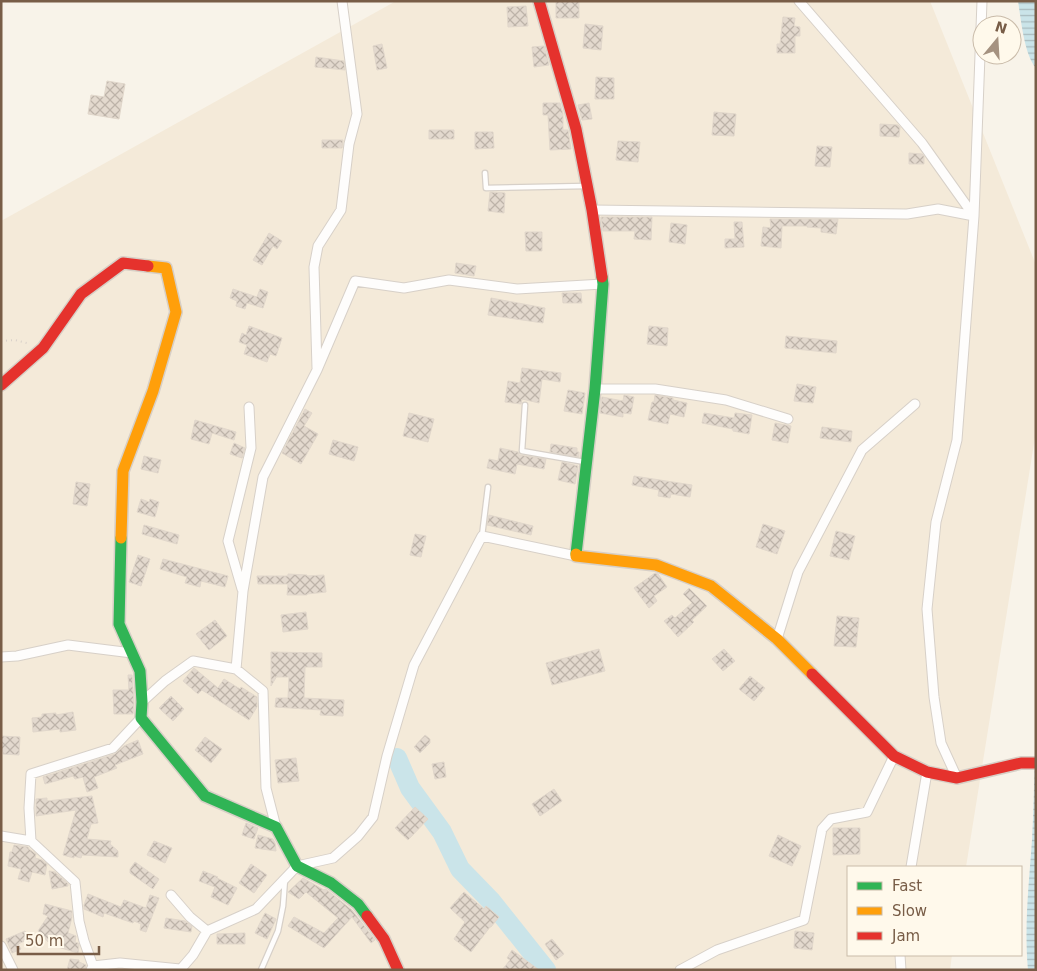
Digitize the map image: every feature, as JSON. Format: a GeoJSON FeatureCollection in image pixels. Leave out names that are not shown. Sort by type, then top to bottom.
{"type":"FeatureCollection","features":[{"type":"Feature","properties":{"kind":"street"},"geometry":{"type":"LineString","coordinates":[[317,370],[314,266],[318,246],[341,210],[349,144],[358,114],[342,1]]}},
{"type":"Feature","properties":{"kind":"street"},"geometry":{"type":"LineString","coordinates":[[539,1],[576,129],[592,210],[603,284],[595,390],[576,556]]}},
{"type":"Feature","properties":{"kind":"street"},"geometry":{"type":"LineString","coordinates":[[799,1],[922,143],[974,216]]}},
{"type":"Feature","properties":{"kind":"street"},"geometry":{"type":"LineString","coordinates":[[957,778],[941,743],[934,697],[927,609],[936,522],[957,440],[974,216],[982,1]]}},
{"type":"Feature","properties":{"kind":"street"},"geometry":{"type":"LineString","coordinates":[[592,210],[906,214],[938,209],[974,216]]}},
{"type":"Feature","properties":{"kind":"street"},"geometry":{"type":"LineString","coordinates":[[1,384],[43,348],[81,294],[123,263],[166,268],[176,312],[153,391],[123,472],[119,624],[140,671],[141,718],[113,748],[31,774],[29,808],[31,841]]}},
{"type":"Feature","properties":{"kind":"street"},"geometry":{"type":"LineString","coordinates":[[236,669],[243,591],[263,477],[317,370],[355,281],[404,288],[449,280],[517,289],[603,284]]}},
{"type":"Feature","properties":{"kind":"street"},"geometry":{"type":"LineString","coordinates":[[595,390],[655,389],[726,400],[788,419]]}},
{"type":"Feature","properties":{"kind":"street"},"geometry":{"type":"LineString","coordinates":[[777,638],[798,572],[862,450],[915,404]]}},
{"type":"Feature","properties":{"kind":"street"},"geometry":{"type":"LineString","coordinates":[[243,591],[228,541],[251,448],[249,407]]}},
{"type":"Feature","properties":{"kind":"street"},"geometry":{"type":"LineString","coordinates":[[1,836],[31,841],[74,882],[79,921],[92,968],[120,963],[180,969],[193,955],[207,931],[256,909],[298,866],[333,858],[358,836],[373,817],[387,756],[414,665],[482,536],[576,556],[656,565],[711,586],[777,638],[894,756],[927,772],[957,778],[1022,763],[1036,763]]}},
{"type":"Feature","properties":{"kind":"street"},"geometry":{"type":"LineString","coordinates":[[1,657],[17,656],[68,645],[132,653]]}},
{"type":"Feature","properties":{"kind":"street"},"geometry":{"type":"LineString","coordinates":[[142,702],[165,680],[193,660],[236,669],[263,691],[266,788],[276,827],[298,866],[331,883],[358,904],[384,938],[398,970]]}},
{"type":"Feature","properties":{"kind":"street"},"geometry":{"type":"LineString","coordinates":[[141,718],[205,796],[276,827]]}},
{"type":"Feature","properties":{"kind":"street"},"geometry":{"type":"LineString","coordinates":[[680,970],[717,950],[804,920],[822,829],[831,819],[867,812],[894,756]]}},
{"type":"Feature","properties":{"kind":"street"},"geometry":{"type":"LineString","coordinates":[[911,866],[927,772]]}},
{"type":"Feature","properties":{"kind":"street"},"geometry":{"type":"LineString","coordinates":[[171,895],[190,918],[207,931]]}},
{"type":"Feature","properties":{"kind":"street"},"geometry":{"type":"LineString","coordinates":[[1,946],[13,970]]}},
{"type":"Feature","properties":{"kind":"street"},"geometry":{"type":"LineString","coordinates":[[900,956],[901,970]]}},
{"type":"Feature","properties":{"kind":"lane"},"geometry":{"type":"LineString","coordinates":[[485,173],[486,188],[587,186]]}},
{"type":"Feature","properties":{"kind":"lane"},"geometry":{"type":"LineString","coordinates":[[525,404],[522,451],[586,463]]}},
{"type":"Feature","properties":{"kind":"lane"},"geometry":{"type":"LineString","coordinates":[[482,536],[488,487]]}},
{"type":"Feature","properties":{"kind":"lane"},"geometry":{"type":"LineString","coordinates":[[261,970],[278,930],[286,878]]}},
{"type":"Feature","properties":{"kind":"path"},"geometry":{"type":"LineString","coordinates":[[1,341],[15,340],[43,348]]}},
{"type":"Feature","properties":{"kind":"shaded area"},"geometry":{"type":"Polygon","coordinates":[[[396,1],[930,1],[1036,265],[1036,431],[966,866],[847,866],[847,956],[952,956],[950,970],[1,970],[1,221],[396,1]]]}},
{"type":"Feature","properties":{"kind":"water"},"geometry":{"type":"Polygon","coordinates":[[[1018,1],[1036,1],[1036,68],[1026,45],[1022,15],[1020,15],[1018,1]]]}},
{"type":"Feature","properties":{"kind":"water"},"geometry":{"type":"Polygon","coordinates":[[[1036,736],[1036,970],[1028,970],[1028,888],[1033,827],[1036,736]]]}},
{"type":"Feature","properties":{"kind":"building"},"geometry":{"type":"Polygon","coordinates":[[[556,1],[579,1],[579,18],[556,18],[556,1]]]}},
{"type":"Feature","properties":{"kind":"building"},"geometry":{"type":"Polygon","coordinates":[[[526,6],[528,26],[508,27],[507,7],[526,6]]]}},
{"type":"Feature","properties":{"kind":"building"},"geometry":{"type":"Polygon","coordinates":[[[783,17],[795,18],[794,26],[800,27],[800,36],[795,36],[795,53],[777,53],[783,17]]]}},
{"type":"Feature","properties":{"kind":"building"},"geometry":{"type":"Polygon","coordinates":[[[585,24],[603,26],[601,50],[583,48],[585,24]]]}},
{"type":"Feature","properties":{"kind":"building"},"geometry":{"type":"Polygon","coordinates":[[[382,44],[387,68],[377,70],[373,46],[382,44]]]}},
{"type":"Feature","properties":{"kind":"building"},"geometry":{"type":"Polygon","coordinates":[[[544,46],[549,65],[534,67],[532,47],[544,46]]]}},
{"type":"Feature","properties":{"kind":"building"},"geometry":{"type":"Polygon","coordinates":[[[316,57],[344,61],[345,70],[315,67],[316,57]]]}},
{"type":"Feature","properties":{"kind":"building"},"geometry":{"type":"Polygon","coordinates":[[[596,77],[614,78],[614,99],[595,99],[596,77]]]}},
{"type":"Feature","properties":{"kind":"building"},"geometry":{"type":"Polygon","coordinates":[[[107,81],[125,84],[119,119],[88,114],[91,95],[104,97],[107,81]]]}},
{"type":"Feature","properties":{"kind":"building"},"geometry":{"type":"Polygon","coordinates":[[[543,103],[560,103],[563,114],[563,130],[568,130],[571,149],[550,150],[548,115],[543,115],[543,103]]]}},
{"type":"Feature","properties":{"kind":"building"},"geometry":{"type":"Polygon","coordinates":[[[589,103],[592,119],[582,120],[578,105],[589,103]]]}},
{"type":"Feature","properties":{"kind":"building"},"geometry":{"type":"Polygon","coordinates":[[[714,112],[736,114],[734,136],[712,135],[714,112]]]}},
{"type":"Feature","properties":{"kind":"building"},"geometry":{"type":"Polygon","coordinates":[[[880,124],[898,125],[900,127],[899,137],[880,136],[880,124]]]}},
{"type":"Feature","properties":{"kind":"building"},"geometry":{"type":"Polygon","coordinates":[[[429,130],[454,130],[454,139],[429,139],[429,130]]]}},
{"type":"Feature","properties":{"kind":"building"},"geometry":{"type":"Polygon","coordinates":[[[475,132],[493,132],[494,148],[475,149],[475,132]]]}},
{"type":"Feature","properties":{"kind":"building"},"geometry":{"type":"Polygon","coordinates":[[[322,140],[343,140],[342,148],[322,148],[322,140]]]}},
{"type":"Feature","properties":{"kind":"building"},"geometry":{"type":"Polygon","coordinates":[[[618,141],[640,142],[638,162],[616,160],[618,141]]]}},
{"type":"Feature","properties":{"kind":"building"},"geometry":{"type":"Polygon","coordinates":[[[817,146],[832,147],[830,167],[815,166],[817,146]]]}},
{"type":"Feature","properties":{"kind":"building"},"geometry":{"type":"Polygon","coordinates":[[[909,153],[922,154],[924,156],[924,164],[909,164],[909,153]]]}},
{"type":"Feature","properties":{"kind":"building"},"geometry":{"type":"Polygon","coordinates":[[[490,192],[505,193],[504,213],[488,211],[490,192]]]}},
{"type":"Feature","properties":{"kind":"building"},"geometry":{"type":"Polygon","coordinates":[[[601,217],[652,217],[651,240],[634,239],[635,231],[603,231],[601,217]]]}},
{"type":"Feature","properties":{"kind":"building"},"geometry":{"type":"Polygon","coordinates":[[[770,219],[838,219],[836,234],[821,232],[821,228],[782,226],[781,248],[761,246],[763,227],[771,228],[770,219]]]}},
{"type":"Feature","properties":{"kind":"building"},"geometry":{"type":"Polygon","coordinates":[[[734,222],[742,222],[744,247],[725,248],[725,239],[735,239],[734,222]]]}},
{"type":"Feature","properties":{"kind":"building"},"geometry":{"type":"Polygon","coordinates":[[[671,223],[687,225],[685,244],[669,242],[671,223]]]}},
{"type":"Feature","properties":{"kind":"building"},"geometry":{"type":"Polygon","coordinates":[[[525,232],[542,232],[542,251],[526,251],[525,232]]]}},
{"type":"Feature","properties":{"kind":"building"},"geometry":{"type":"Polygon","coordinates":[[[269,233],[282,241],[277,249],[273,246],[262,265],[253,260],[269,233]]]}},
{"type":"Feature","properties":{"kind":"building"},"geometry":{"type":"Polygon","coordinates":[[[456,263],[476,266],[474,276],[455,273],[456,263]]]}},
{"type":"Feature","properties":{"kind":"building"},"geometry":{"type":"Polygon","coordinates":[[[233,289],[257,297],[260,289],[268,292],[263,308],[247,303],[245,309],[236,306],[237,301],[230,298],[233,289]]]}},
{"type":"Feature","properties":{"kind":"building"},"geometry":{"type":"Polygon","coordinates":[[[562,293],[581,293],[582,303],[563,303],[562,293]]]}},
{"type":"Feature","properties":{"kind":"building"},"geometry":{"type":"Polygon","coordinates":[[[491,298],[545,308],[543,323],[488,315],[491,298]]]}},
{"type":"Feature","properties":{"kind":"building"},"geometry":{"type":"Polygon","coordinates":[[[249,326],[282,338],[276,356],[270,354],[267,362],[244,354],[247,345],[239,342],[242,333],[246,335],[249,326]]]}},
{"type":"Feature","properties":{"kind":"building"},"geometry":{"type":"Polygon","coordinates":[[[649,326],[668,328],[667,346],[647,344],[649,326]]]}},
{"type":"Feature","properties":{"kind":"building"},"geometry":{"type":"Polygon","coordinates":[[[786,336],[837,341],[836,353],[785,348],[786,336]]]}},
{"type":"Feature","properties":{"kind":"building"},"geometry":{"type":"Polygon","coordinates":[[[522,368],[561,373],[560,382],[542,379],[539,403],[522,399],[521,404],[505,402],[508,381],[520,383],[522,368]]]}},
{"type":"Feature","properties":{"kind":"building"},"geometry":{"type":"Polygon","coordinates":[[[797,384],[816,387],[813,403],[794,401],[797,384]]]}},
{"type":"Feature","properties":{"kind":"building"},"geometry":{"type":"Polygon","coordinates":[[[568,390],[585,393],[582,414],[564,411],[568,390]]]}},
{"type":"Feature","properties":{"kind":"building"},"geometry":{"type":"Polygon","coordinates":[[[624,395],[634,397],[631,414],[623,413],[623,417],[600,413],[602,397],[623,401],[624,395]]]}},
{"type":"Feature","properties":{"kind":"building"},"geometry":{"type":"Polygon","coordinates":[[[655,395],[687,403],[684,417],[670,414],[668,424],[648,420],[655,395]]]}},
{"type":"Feature","properties":{"kind":"building"},"geometry":{"type":"Polygon","coordinates":[[[305,409],[312,413],[304,426],[318,434],[301,464],[282,453],[305,409]]]}},
{"type":"Feature","properties":{"kind":"building"},"geometry":{"type":"Polygon","coordinates":[[[409,413],[434,419],[428,442],[403,436],[409,413]]]}},
{"type":"Feature","properties":{"kind":"building"},"geometry":{"type":"Polygon","coordinates":[[[704,413],[734,418],[735,413],[752,415],[749,434],[702,423],[704,413]]]}},
{"type":"Feature","properties":{"kind":"building"},"geometry":{"type":"Polygon","coordinates":[[[195,420],[236,432],[234,440],[212,433],[209,444],[191,439],[195,420]]]}},
{"type":"Feature","properties":{"kind":"building"},"geometry":{"type":"Polygon","coordinates":[[[775,423],[791,426],[788,443],[772,440],[775,423]]]}},
{"type":"Feature","properties":{"kind":"building"},"geometry":{"type":"Polygon","coordinates":[[[822,427],[852,431],[851,442],[820,438],[822,427]]]}},
{"type":"Feature","properties":{"kind":"building"},"geometry":{"type":"Polygon","coordinates":[[[333,440],[358,447],[354,461],[329,454],[333,440]]]}},
{"type":"Feature","properties":{"kind":"building"},"geometry":{"type":"Polygon","coordinates":[[[234,443],[245,448],[242,458],[230,454],[234,443]]]}},
{"type":"Feature","properties":{"kind":"building"},"geometry":{"type":"Polygon","coordinates":[[[551,444],[577,448],[579,457],[550,452],[551,444]]]}},
{"type":"Feature","properties":{"kind":"building"},"geometry":{"type":"Polygon","coordinates":[[[500,448],[518,452],[519,455],[546,459],[544,469],[517,464],[515,474],[487,468],[489,459],[498,461],[500,448]]]}},
{"type":"Feature","properties":{"kind":"building"},"geometry":{"type":"Polygon","coordinates":[[[144,456],[161,460],[158,473],[141,469],[144,456]]]}},
{"type":"Feature","properties":{"kind":"building"},"geometry":{"type":"Polygon","coordinates":[[[562,462],[578,466],[575,484],[558,480],[562,462]]]}},
{"type":"Feature","properties":{"kind":"building"},"geometry":{"type":"Polygon","coordinates":[[[634,476],[692,485],[690,497],[671,494],[670,498],[658,496],[659,490],[632,485],[634,476]]]}},
{"type":"Feature","properties":{"kind":"building"},"geometry":{"type":"Polygon","coordinates":[[[76,482],[90,484],[87,506],[73,504],[76,482]]]}},
{"type":"Feature","properties":{"kind":"building"},"geometry":{"type":"Polygon","coordinates":[[[141,499],[149,502],[150,499],[159,502],[155,517],[137,512],[141,499]]]}},
{"type":"Feature","properties":{"kind":"building"},"geometry":{"type":"Polygon","coordinates":[[[489,515],[533,526],[531,535],[487,525],[489,515]]]}},
{"type":"Feature","properties":{"kind":"building"},"geometry":{"type":"Polygon","coordinates":[[[763,524],[785,531],[777,554],[756,547],[763,524]]]}},
{"type":"Feature","properties":{"kind":"building"},"geometry":{"type":"Polygon","coordinates":[[[144,525],[179,535],[177,544],[142,534],[144,525]]]}},
{"type":"Feature","properties":{"kind":"building"},"geometry":{"type":"Polygon","coordinates":[[[836,531],[855,536],[849,560],[830,556],[836,531]]]}},
{"type":"Feature","properties":{"kind":"building"},"geometry":{"type":"Polygon","coordinates":[[[415,534],[426,536],[421,557],[410,555],[415,534]]]}},
{"type":"Feature","properties":{"kind":"building"},"geometry":{"type":"Polygon","coordinates":[[[138,555],[150,559],[141,586],[129,582],[138,555]]]}},
{"type":"Feature","properties":{"kind":"building"},"geometry":{"type":"Polygon","coordinates":[[[163,559],[228,576],[225,587],[201,581],[200,587],[185,583],[187,577],[160,569],[163,559]]]}},
{"type":"Feature","properties":{"kind":"building"},"geometry":{"type":"Polygon","coordinates":[[[655,573],[658,574],[667,587],[654,596],[657,601],[649,608],[634,588],[655,573]]]}},
{"type":"Feature","properties":{"kind":"building"},"geometry":{"type":"Polygon","coordinates":[[[288,574],[324,575],[326,592],[307,595],[287,595],[288,584],[258,584],[257,576],[288,576],[288,574]]]}},
{"type":"Feature","properties":{"kind":"building"},"geometry":{"type":"Polygon","coordinates":[[[689,588],[707,606],[678,637],[664,621],[672,615],[675,618],[692,603],[683,594],[689,588]]]}},
{"type":"Feature","properties":{"kind":"building"},"geometry":{"type":"Polygon","coordinates":[[[306,612],[308,629],[283,632],[281,615],[306,612]]]}},
{"type":"Feature","properties":{"kind":"building"},"geometry":{"type":"Polygon","coordinates":[[[837,616],[859,618],[856,647],[834,646],[837,616]]]}},
{"type":"Feature","properties":{"kind":"building"},"geometry":{"type":"Polygon","coordinates":[[[215,620],[227,636],[209,650],[196,634],[215,620]]]}},
{"type":"Feature","properties":{"kind":"building"},"geometry":{"type":"Polygon","coordinates":[[[599,649],[605,671],[552,685],[546,663],[599,649]]]}},
{"type":"Feature","properties":{"kind":"building"},"geometry":{"type":"Polygon","coordinates":[[[724,649],[735,661],[723,671],[712,659],[724,649]]]}},
{"type":"Feature","properties":{"kind":"building"},"geometry":{"type":"Polygon","coordinates":[[[271,652],[322,653],[322,667],[305,667],[304,698],[344,700],[343,716],[320,715],[321,710],[275,707],[276,698],[288,698],[289,677],[277,676],[271,686],[271,652]]]}},
{"type":"Feature","properties":{"kind":"building"},"geometry":{"type":"Polygon","coordinates":[[[194,668],[218,688],[224,679],[257,697],[257,707],[249,720],[202,690],[198,694],[183,681],[194,668]]]}},
{"type":"Feature","properties":{"kind":"building"},"geometry":{"type":"Polygon","coordinates":[[[128,675],[132,675],[133,714],[114,714],[113,690],[129,690],[128,675]]]}},
{"type":"Feature","properties":{"kind":"building"},"geometry":{"type":"Polygon","coordinates":[[[750,676],[765,688],[754,701],[739,689],[750,676]]]}},
{"type":"Feature","properties":{"kind":"building"},"geometry":{"type":"Polygon","coordinates":[[[171,696],[184,709],[173,721],[159,708],[171,696]]]}},
{"type":"Feature","properties":{"kind":"building"},"geometry":{"type":"Polygon","coordinates":[[[73,712],[76,730],[60,732],[60,729],[33,732],[32,718],[42,717],[42,714],[56,713],[56,715],[73,712]]]}},
{"type":"Feature","properties":{"kind":"building"},"geometry":{"type":"Polygon","coordinates":[[[425,735],[430,739],[430,743],[420,753],[414,747],[425,735]]]}},
{"type":"Feature","properties":{"kind":"building"},"geometry":{"type":"Polygon","coordinates":[[[1,736],[20,737],[19,755],[3,754],[3,751],[1,751],[1,736]]]}},
{"type":"Feature","properties":{"kind":"building"},"geometry":{"type":"Polygon","coordinates":[[[205,737],[222,749],[211,763],[195,750],[205,737]]]}},
{"type":"Feature","properties":{"kind":"building"},"geometry":{"type":"Polygon","coordinates":[[[138,740],[143,754],[115,765],[117,768],[94,777],[98,788],[87,792],[83,777],[75,779],[73,776],[45,784],[43,777],[115,754],[124,746],[138,740]]]}},
{"type":"Feature","properties":{"kind":"building"},"geometry":{"type":"Polygon","coordinates":[[[296,758],[299,781],[278,783],[275,760],[296,758]]]}},
{"type":"Feature","properties":{"kind":"building"},"geometry":{"type":"Polygon","coordinates":[[[444,762],[446,777],[435,779],[432,764],[444,762]]]}},
{"type":"Feature","properties":{"kind":"building"},"geometry":{"type":"Polygon","coordinates":[[[554,789],[562,801],[540,816],[532,804],[554,789]]]}},
{"type":"Feature","properties":{"kind":"building"},"geometry":{"type":"Polygon","coordinates":[[[92,796],[98,823],[91,824],[87,839],[111,841],[110,844],[118,851],[118,857],[82,855],[81,858],[74,856],[74,858],[63,855],[76,810],[36,816],[36,799],[47,798],[47,801],[92,796]]]}},
{"type":"Feature","properties":{"kind":"building"},"geometry":{"type":"Polygon","coordinates":[[[415,807],[428,819],[408,840],[395,828],[415,807]]]}},
{"type":"Feature","properties":{"kind":"building"},"geometry":{"type":"Polygon","coordinates":[[[246,823],[258,828],[254,839],[242,835],[246,823]]]}},
{"type":"Feature","properties":{"kind":"building"},"geometry":{"type":"Polygon","coordinates":[[[833,828],[860,828],[860,854],[833,855],[833,828]]]}},
{"type":"Feature","properties":{"kind":"building"},"geometry":{"type":"Polygon","coordinates":[[[258,835],[273,839],[276,851],[255,848],[258,835]]]}},
{"type":"Feature","properties":{"kind":"building"},"geometry":{"type":"Polygon","coordinates":[[[778,835],[801,846],[792,866],[769,856],[778,835]]]}},
{"type":"Feature","properties":{"kind":"building"},"geometry":{"type":"Polygon","coordinates":[[[154,841],[172,848],[165,863],[147,855],[154,841]]]}},
{"type":"Feature","properties":{"kind":"building"},"geometry":{"type":"Polygon","coordinates":[[[14,845],[28,847],[36,854],[35,858],[47,864],[45,875],[32,872],[29,882],[18,879],[21,869],[8,866],[10,852],[12,852],[14,845]]]}},
{"type":"Feature","properties":{"kind":"building"},"geometry":{"type":"Polygon","coordinates":[[[135,862],[159,879],[153,889],[130,873],[130,869],[135,862]]]}},
{"type":"Feature","properties":{"kind":"building"},"geometry":{"type":"Polygon","coordinates":[[[251,864],[267,875],[254,893],[239,883],[251,864]]]}},
{"type":"Feature","properties":{"kind":"building"},"geometry":{"type":"Polygon","coordinates":[[[49,871],[55,872],[68,886],[52,889],[49,871]]]}},
{"type":"Feature","properties":{"kind":"building"},"geometry":{"type":"Polygon","coordinates":[[[203,871],[237,888],[228,905],[211,897],[215,887],[199,881],[203,871]]]}},
{"type":"Feature","properties":{"kind":"building"},"geometry":{"type":"Polygon","coordinates":[[[303,878],[327,890],[352,910],[375,940],[371,943],[352,917],[324,948],[288,926],[294,917],[324,933],[338,918],[306,892],[299,899],[288,892],[303,878]]]}},
{"type":"Feature","properties":{"kind":"building"},"geometry":{"type":"Polygon","coordinates":[[[464,892],[484,909],[486,906],[499,917],[471,952],[454,939],[465,922],[450,908],[464,892]]]}},
{"type":"Feature","properties":{"kind":"building"},"geometry":{"type":"Polygon","coordinates":[[[88,894],[121,907],[124,900],[146,908],[150,895],[159,898],[146,932],[140,930],[141,924],[134,921],[133,923],[104,913],[103,917],[84,909],[88,894]]]}},
{"type":"Feature","properties":{"kind":"building"},"geometry":{"type":"Polygon","coordinates":[[[45,904],[72,911],[68,933],[76,936],[75,942],[79,945],[78,953],[51,945],[38,931],[48,916],[43,914],[45,904]]]}},
{"type":"Feature","properties":{"kind":"building"},"geometry":{"type":"Polygon","coordinates":[[[265,913],[276,919],[267,939],[255,933],[265,913]]]}},
{"type":"Feature","properties":{"kind":"building"},"geometry":{"type":"Polygon","coordinates":[[[166,918],[185,921],[192,926],[191,932],[164,928],[166,918]]]}},
{"type":"Feature","properties":{"kind":"building"},"geometry":{"type":"Polygon","coordinates":[[[25,931],[29,939],[18,944],[21,949],[12,953],[6,939],[25,931]]]}},
{"type":"Feature","properties":{"kind":"building"},"geometry":{"type":"Polygon","coordinates":[[[795,931],[814,933],[812,950],[794,948],[795,931]]]}},
{"type":"Feature","properties":{"kind":"building"},"geometry":{"type":"Polygon","coordinates":[[[245,933],[245,944],[217,944],[217,934],[245,933]]]}},
{"type":"Feature","properties":{"kind":"building"},"geometry":{"type":"Polygon","coordinates":[[[552,939],[564,954],[556,960],[545,944],[552,939]]]}},
{"type":"Feature","properties":{"kind":"building"},"geometry":{"type":"Polygon","coordinates":[[[512,950],[539,970],[502,970],[510,960],[507,958],[512,950]]]}},
{"type":"Feature","properties":{"kind":"building"},"geometry":{"type":"Polygon","coordinates":[[[70,959],[79,960],[79,962],[86,965],[85,970],[67,970],[70,959]]]}},
{"type":"Feature","properties":{"kind":"waterway"},"geometry":{"type":"LineString","coordinates":[[397,758],[410,788],[442,832],[460,869],[491,901],[546,970]]}},
{"type":"Feature","properties":{"kind":"traffic: fast"},"geometry":{"type":"LineString","coordinates":[[576,554],[595,389],[602,277]]}},
{"type":"Feature","properties":{"kind":"traffic: fast"},"geometry":{"type":"LineString","coordinates":[[121,538],[119,624],[140,671],[141,718],[205,796],[276,827],[297,866],[331,883],[358,904],[367,916]]}},
{"type":"Feature","properties":{"kind":"traffic: slow"},"geometry":{"type":"LineString","coordinates":[[121,538],[123,471],[153,391],[176,312],[166,268],[148,266]]}},
{"type":"Feature","properties":{"kind":"traffic: slow"},"geometry":{"type":"LineString","coordinates":[[576,554],[576,556],[656,565],[711,586],[777,639],[812,674]]}},
{"type":"Feature","properties":{"kind":"traffic: jam"},"geometry":{"type":"LineString","coordinates":[[539,1],[576,129],[592,210],[602,277]]}},
{"type":"Feature","properties":{"kind":"traffic: jam"},"geometry":{"type":"LineString","coordinates":[[1,385],[43,348],[81,294],[123,263],[148,266]]}},
{"type":"Feature","properties":{"kind":"traffic: jam"},"geometry":{"type":"LineString","coordinates":[[812,674],[894,756],[927,772],[957,778],[1021,763],[1036,763]]}},
{"type":"Feature","properties":{"kind":"traffic: jam"},"geometry":{"type":"LineString","coordinates":[[367,916],[384,939],[398,970]]}}]}
